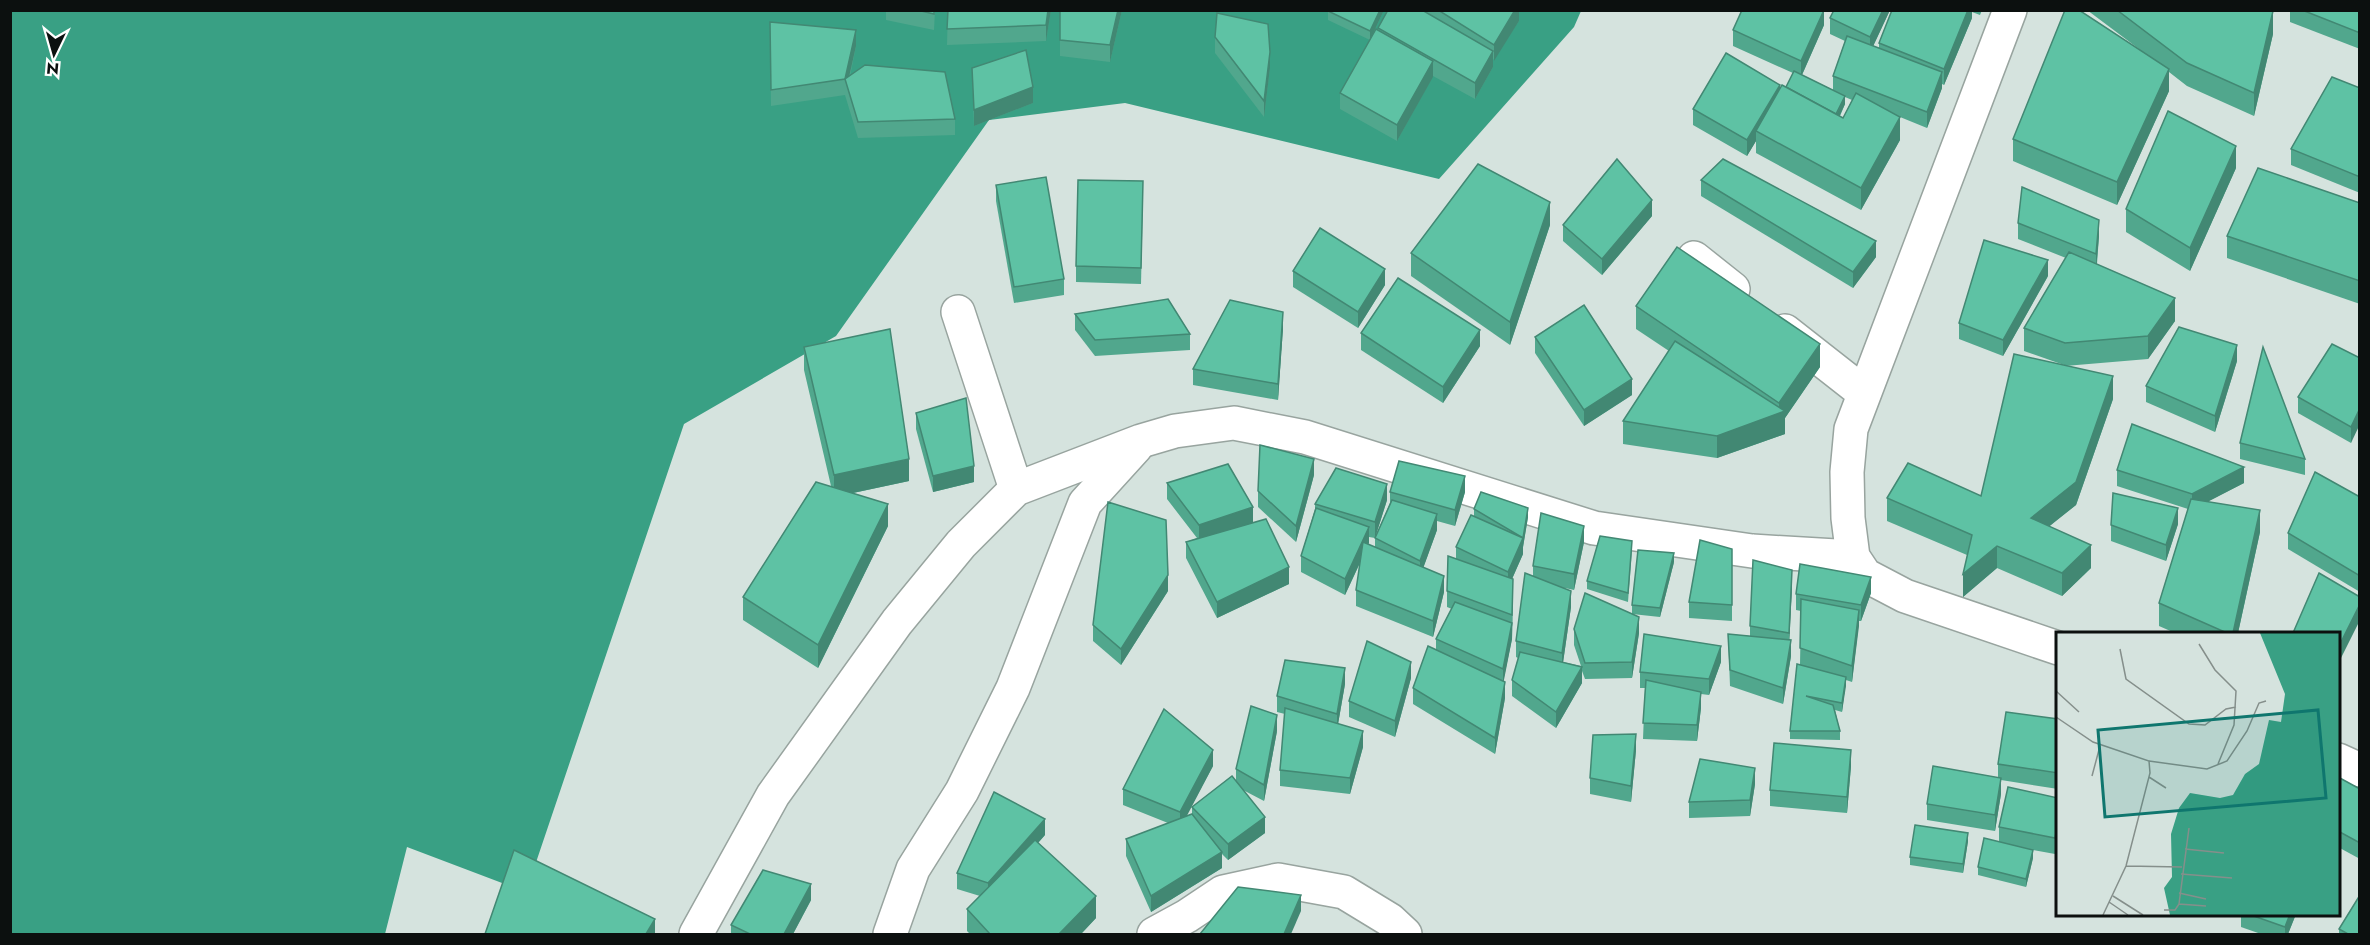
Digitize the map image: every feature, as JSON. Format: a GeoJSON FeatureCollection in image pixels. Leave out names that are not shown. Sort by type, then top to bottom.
{"type":"FeatureCollection","features":[{"type":"Feature","properties":{"kind":"street"},"geometry":{"type":"LineString","coordinates":[[2010,10],[1851,429],[1847,472],[1848,518],[1852,557],[1865,574],[1905,596],[2056,647]]}},
{"type":"Feature","properties":{"kind":"street"},"geometry":{"type":"LineString","coordinates":[[1694,258],[1864,393]]}},
{"type":"Feature","properties":{"kind":"street"},"geometry":{"type":"LineString","coordinates":[[958,312],[1016,489]]}},
{"type":"Feature","properties":{"kind":"street"},"geometry":{"type":"LineString","coordinates":[[696,934],[773,795],[897,622],[961,544],[1016,489],[1141,441],[1175,431],[1234,423],[1305,437],[1594,528],[1752,551],[1852,557]]}},
{"type":"Feature","properties":{"kind":"street"},"geometry":{"type":"LineString","coordinates":[[891,934],[913,869],[962,790],[1013,688],[1085,503],[1141,441]]}},
{"type":"Feature","properties":{"kind":"street"},"geometry":{"type":"LineString","coordinates":[[2340,761],[2360,770]]}},
{"type":"Feature","properties":{"kind":"street"},"geometry":{"type":"LineString","coordinates":[[1154,934],[1223,892],[1278,880],[1344,892],[1390,920],[1405,934]]}},
{"type":"Feature","properties":{"kind":"shaded area"},"geometry":{"type":"Polygon","coordinates":[[[10,11],[1581,11],[1574,27],[1439,179],[1125,103],[989,120],[836,336],[684,424],[526,892],[407,847],[385,934],[11,934],[10,11]]]}},
{"type":"Feature","properties":{"kind":"building"},"geometry":{"type":"Polygon","coordinates":[[[917,10],[934,10],[934,14],[917,10]]]}},
{"type":"Feature","properties":{"kind":"building"},"geometry":{"type":"Polygon","coordinates":[[[948,10],[1048,10],[1046,25],[947,29],[948,10]]]}},
{"type":"Feature","properties":{"kind":"building"},"geometry":{"type":"Polygon","coordinates":[[[1060,10],[1118,10],[1110,45],[1060,40],[1060,10]]]}},
{"type":"Feature","properties":{"kind":"building"},"geometry":{"type":"Polygon","coordinates":[[[1328,10],[1380,10],[1370,31],[1328,10]]]}},
{"type":"Feature","properties":{"kind":"building"},"geometry":{"type":"Polygon","coordinates":[[[1388,10],[1422,10],[1493,51],[1475,83],[1378,28],[1388,10]]]}},
{"type":"Feature","properties":{"kind":"building"},"geometry":{"type":"Polygon","coordinates":[[[1438,10],[1515,10],[1494,45],[1438,10]]]}},
{"type":"Feature","properties":{"kind":"building"},"geometry":{"type":"Polygon","coordinates":[[[1742,10],[1824,10],[1801,61],[1733,30],[1742,10]]]}},
{"type":"Feature","properties":{"kind":"building"},"geometry":{"type":"Polygon","coordinates":[[[1834,10],[1883,10],[1870,37],[1830,18],[1834,10]]]}},
{"type":"Feature","properties":{"kind":"building"},"geometry":{"type":"Polygon","coordinates":[[[1892,10],[1968,10],[1944,69],[1879,43],[1892,10]]]}},
{"type":"Feature","properties":{"kind":"building"},"geometry":{"type":"Polygon","coordinates":[[[2065,10],[2079,10],[2169,69],[2117,182],[2013,139],[2065,10]]]}},
{"type":"Feature","properties":{"kind":"building"},"geometry":{"type":"Polygon","coordinates":[[[2117,10],[2273,11],[2254,93],[2187,63],[2117,10]]]}},
{"type":"Feature","properties":{"kind":"building"},"geometry":{"type":"Polygon","coordinates":[[[2302,10],[2360,10],[2360,33],[2302,10]]]}},
{"type":"Feature","properties":{"kind":"building"},"geometry":{"type":"Polygon","coordinates":[[[1217,13],[1268,24],[1270,52],[1264,101],[1215,37],[1217,13]]]}},
{"type":"Feature","properties":{"kind":"building"},"geometry":{"type":"Polygon","coordinates":[[[770,22],[856,30],[845,79],[771,90],[770,22]]]}},
{"type":"Feature","properties":{"kind":"building"},"geometry":{"type":"Polygon","coordinates":[[[1376,29],[1433,61],[1397,125],[1340,93],[1376,29]]]}},
{"type":"Feature","properties":{"kind":"building"},"geometry":{"type":"Polygon","coordinates":[[[1847,36],[1942,72],[1927,112],[1833,76],[1847,36]]]}},
{"type":"Feature","properties":{"kind":"building"},"geometry":{"type":"Polygon","coordinates":[[[1026,50],[1033,87],[974,110],[972,68],[1026,50]]]}},
{"type":"Feature","properties":{"kind":"building"},"geometry":{"type":"Polygon","coordinates":[[[1726,53],[1780,85],[1747,140],[1693,109],[1726,53]]]}},
{"type":"Feature","properties":{"kind":"building"},"geometry":{"type":"Polygon","coordinates":[[[865,65],[945,72],[955,119],[858,122],[845,79],[865,65]]]}},
{"type":"Feature","properties":{"kind":"building"},"geometry":{"type":"Polygon","coordinates":[[[1794,71],[1845,96],[1836,114],[1786,87],[1794,71]]]}},
{"type":"Feature","properties":{"kind":"building"},"geometry":{"type":"Polygon","coordinates":[[[2332,77],[2360,88],[2360,177],[2291,149],[2332,77]]]}},
{"type":"Feature","properties":{"kind":"building"},"geometry":{"type":"Polygon","coordinates":[[[1782,85],[1843,118],[1856,93],[1900,117],[1861,188],[1756,131],[1782,85]]]}},
{"type":"Feature","properties":{"kind":"building"},"geometry":{"type":"Polygon","coordinates":[[[2168,111],[2236,146],[2190,248],[2126,209],[2168,111]]]}},
{"type":"Feature","properties":{"kind":"building"},"geometry":{"type":"Polygon","coordinates":[[[1617,159],[1652,200],[1602,259],[1563,225],[1617,159]]]}},
{"type":"Feature","properties":{"kind":"building"},"geometry":{"type":"Polygon","coordinates":[[[1723,159],[1876,241],[1853,272],[1701,180],[1723,159]]]}},
{"type":"Feature","properties":{"kind":"building"},"geometry":{"type":"Polygon","coordinates":[[[1478,164],[1550,202],[1510,322],[1411,253],[1478,164]]]}},
{"type":"Feature","properties":{"kind":"building"},"geometry":{"type":"Polygon","coordinates":[[[2258,168],[2360,203],[2360,281],[2227,236],[2258,168]]]}},
{"type":"Feature","properties":{"kind":"building"},"geometry":{"type":"Polygon","coordinates":[[[1046,177],[1064,279],[1014,287],[996,185],[1046,177]]]}},
{"type":"Feature","properties":{"kind":"building"},"geometry":{"type":"Polygon","coordinates":[[[1078,180],[1143,181],[1141,268],[1076,266],[1078,180]]]}},
{"type":"Feature","properties":{"kind":"building"},"geometry":{"type":"Polygon","coordinates":[[[2022,187],[2099,220],[2096,254],[2018,223],[2022,187]]]}},
{"type":"Feature","properties":{"kind":"building"},"geometry":{"type":"Polygon","coordinates":[[[1320,228],[1385,269],[1358,312],[1293,271],[1320,228]]]}},
{"type":"Feature","properties":{"kind":"building"},"geometry":{"type":"Polygon","coordinates":[[[1984,240],[2048,260],[2003,340],[1959,323],[1984,240]]]}},
{"type":"Feature","properties":{"kind":"building"},"geometry":{"type":"Polygon","coordinates":[[[1677,247],[1820,344],[1779,403],[1636,306],[1677,247]]]}},
{"type":"Feature","properties":{"kind":"building"},"geometry":{"type":"Polygon","coordinates":[[[2069,252],[2175,298],[2148,336],[2065,343],[2024,328],[2069,252]]]}},
{"type":"Feature","properties":{"kind":"building"},"geometry":{"type":"Polygon","coordinates":[[[1398,278],[1480,330],[1443,387],[1361,333],[1398,278]]]}},
{"type":"Feature","properties":{"kind":"building"},"geometry":{"type":"Polygon","coordinates":[[[1168,299],[1190,334],[1095,340],[1075,314],[1168,299]]]}},
{"type":"Feature","properties":{"kind":"building"},"geometry":{"type":"Polygon","coordinates":[[[1230,300],[1283,312],[1278,384],[1193,369],[1230,300]]]}},
{"type":"Feature","properties":{"kind":"building"},"geometry":{"type":"Polygon","coordinates":[[[1584,305],[1632,379],[1584,410],[1535,337],[1584,305]]]}},
{"type":"Feature","properties":{"kind":"building"},"geometry":{"type":"Polygon","coordinates":[[[2179,327],[2237,345],[2215,416],[2146,386],[2179,327]]]}},
{"type":"Feature","properties":{"kind":"building"},"geometry":{"type":"Polygon","coordinates":[[[890,329],[909,459],[834,475],[804,347],[890,329]]]}},
{"type":"Feature","properties":{"kind":"building"},"geometry":{"type":"Polygon","coordinates":[[[1675,341],[1785,411],[1717,436],[1623,421],[1675,341]]]}},
{"type":"Feature","properties":{"kind":"building"},"geometry":{"type":"Polygon","coordinates":[[[2332,344],[2360,358],[2360,408],[2351,427],[2298,397],[2332,344]]]}},
{"type":"Feature","properties":{"kind":"building"},"geometry":{"type":"Polygon","coordinates":[[[2263,347],[2305,459],[2240,443],[2263,347]]]}},
{"type":"Feature","properties":{"kind":"building"},"geometry":{"type":"Polygon","coordinates":[[[2014,354],[2113,376],[2076,482],[2031,518],[2091,545],[2062,573],[1997,546],[1963,574],[1972,535],[1887,498],[1908,463],[1981,496],[2014,354]]]}},
{"type":"Feature","properties":{"kind":"building"},"geometry":{"type":"Polygon","coordinates":[[[966,398],[974,466],[933,476],[916,413],[966,398]]]}},
{"type":"Feature","properties":{"kind":"building"},"geometry":{"type":"Polygon","coordinates":[[[2132,424],[2244,467],[2192,494],[2117,470],[2132,424]]]}},
{"type":"Feature","properties":{"kind":"building"},"geometry":{"type":"Polygon","coordinates":[[[1260,445],[1314,459],[1296,526],[1258,491],[1260,445]]]}},
{"type":"Feature","properties":{"kind":"building"},"geometry":{"type":"Polygon","coordinates":[[[1399,461],[1465,476],[1455,510],[1390,492],[1399,461]]]}},
{"type":"Feature","properties":{"kind":"building"},"geometry":{"type":"Polygon","coordinates":[[[1228,464],[1253,507],[1199,525],[1167,483],[1228,464]]]}},
{"type":"Feature","properties":{"kind":"building"},"geometry":{"type":"Polygon","coordinates":[[[1336,468],[1387,484],[1375,522],[1315,504],[1336,468]]]}},
{"type":"Feature","properties":{"kind":"building"},"geometry":{"type":"Polygon","coordinates":[[[2315,472],[2360,497],[2360,576],[2288,533],[2315,472]]]}},
{"type":"Feature","properties":{"kind":"building"},"geometry":{"type":"Polygon","coordinates":[[[816,482],[888,504],[818,645],[743,597],[816,482]]]}},
{"type":"Feature","properties":{"kind":"building"},"geometry":{"type":"Polygon","coordinates":[[[1481,492],[1528,508],[1523,538],[1474,509],[1481,492]]]}},
{"type":"Feature","properties":{"kind":"building"},"geometry":{"type":"Polygon","coordinates":[[[2113,493],[2178,508],[2166,545],[2111,525],[2113,493]]]}},
{"type":"Feature","properties":{"kind":"building"},"geometry":{"type":"Polygon","coordinates":[[[2191,499],[2260,510],[2233,632],[2225,632],[2159,603],[2191,499]]]}},
{"type":"Feature","properties":{"kind":"building"},"geometry":{"type":"Polygon","coordinates":[[[1392,500],[1437,514],[1420,561],[1375,538],[1392,500]]]}},
{"type":"Feature","properties":{"kind":"building"},"geometry":{"type":"Polygon","coordinates":[[[1108,502],[1166,520],[1168,575],[1121,649],[1093,625],[1108,502]]]}},
{"type":"Feature","properties":{"kind":"building"},"geometry":{"type":"Polygon","coordinates":[[[1316,508],[1369,527],[1345,579],[1301,556],[1316,508]]]}},
{"type":"Feature","properties":{"kind":"building"},"geometry":{"type":"Polygon","coordinates":[[[1541,513],[1584,526],[1574,574],[1533,566],[1541,513]]]}},
{"type":"Feature","properties":{"kind":"building"},"geometry":{"type":"Polygon","coordinates":[[[1471,515],[1523,538],[1508,572],[1456,547],[1471,515]]]}},
{"type":"Feature","properties":{"kind":"building"},"geometry":{"type":"Polygon","coordinates":[[[1266,519],[1289,567],[1217,602],[1186,542],[1266,519]]]}},
{"type":"Feature","properties":{"kind":"building"},"geometry":{"type":"Polygon","coordinates":[[[1600,536],[1632,541],[1628,593],[1587,581],[1600,536]]]}},
{"type":"Feature","properties":{"kind":"building"},"geometry":{"type":"Polygon","coordinates":[[[1700,540],[1732,549],[1732,605],[1689,602],[1700,540]]]}},
{"type":"Feature","properties":{"kind":"building"},"geometry":{"type":"Polygon","coordinates":[[[1363,542],[1444,576],[1433,621],[1356,590],[1363,542]]]}},
{"type":"Feature","properties":{"kind":"building"},"geometry":{"type":"Polygon","coordinates":[[[1638,550],[1674,553],[1660,608],[1632,605],[1638,550]]]}},
{"type":"Feature","properties":{"kind":"building"},"geometry":{"type":"Polygon","coordinates":[[[1448,556],[1513,579],[1512,615],[1447,591],[1448,556]]]}},
{"type":"Feature","properties":{"kind":"building"},"geometry":{"type":"Polygon","coordinates":[[[1753,560],[1792,570],[1789,633],[1750,626],[1753,560]]]}},
{"type":"Feature","properties":{"kind":"building"},"geometry":{"type":"Polygon","coordinates":[[[1800,564],[1871,577],[1861,605],[1796,594],[1800,564]]]}},
{"type":"Feature","properties":{"kind":"building"},"geometry":{"type":"Polygon","coordinates":[[[1525,573],[1571,591],[1562,653],[1516,641],[1525,573]]]}},
{"type":"Feature","properties":{"kind":"building"},"geometry":{"type":"Polygon","coordinates":[[[2319,573],[2360,597],[2360,604],[2340,644],[2340,632],[2293,632],[2319,573]]]}},
{"type":"Feature","properties":{"kind":"building"},"geometry":{"type":"Polygon","coordinates":[[[1585,593],[1639,617],[1632,662],[1585,663],[1574,629],[1585,593]]]}},
{"type":"Feature","properties":{"kind":"building"},"geometry":{"type":"Polygon","coordinates":[[[1801,599],[1859,610],[1852,666],[1800,648],[1801,599]]]}},
{"type":"Feature","properties":{"kind":"building"},"geometry":{"type":"Polygon","coordinates":[[[1455,602],[1512,623],[1503,669],[1436,639],[1455,602]]]}},
{"type":"Feature","properties":{"kind":"building"},"geometry":{"type":"Polygon","coordinates":[[[1644,634],[1721,646],[1709,679],[1640,672],[1644,634]]]}},
{"type":"Feature","properties":{"kind":"building"},"geometry":{"type":"Polygon","coordinates":[[[1728,634],[1791,640],[1783,688],[1730,670],[1728,634]]]}},
{"type":"Feature","properties":{"kind":"building"},"geometry":{"type":"Polygon","coordinates":[[[1367,641],[1411,662],[1395,721],[1349,701],[1367,641]]]}},
{"type":"Feature","properties":{"kind":"building"},"geometry":{"type":"Polygon","coordinates":[[[1428,646],[1505,682],[1495,738],[1413,688],[1428,646]]]}},
{"type":"Feature","properties":{"kind":"building"},"geometry":{"type":"Polygon","coordinates":[[[1520,652],[1582,667],[1556,712],[1512,680],[1520,652]]]}},
{"type":"Feature","properties":{"kind":"building"},"geometry":{"type":"Polygon","coordinates":[[[1285,660],[1345,668],[1337,714],[1277,696],[1285,660]]]}},
{"type":"Feature","properties":{"kind":"building"},"geometry":{"type":"Polygon","coordinates":[[[1797,664],[1846,677],[1842,703],[1806,696],[1833,705],[1840,731],[1790,731],[1797,664]]]}},
{"type":"Feature","properties":{"kind":"building"},"geometry":{"type":"Polygon","coordinates":[[[1646,680],[1701,692],[1697,725],[1643,723],[1646,680]]]}},
{"type":"Feature","properties":{"kind":"building"},"geometry":{"type":"Polygon","coordinates":[[[1251,706],[1277,715],[1264,785],[1236,769],[1251,706]]]}},
{"type":"Feature","properties":{"kind":"building"},"geometry":{"type":"Polygon","coordinates":[[[1285,708],[1363,731],[1350,778],[1280,770],[1285,708]]]}},
{"type":"Feature","properties":{"kind":"building"},"geometry":{"type":"Polygon","coordinates":[[[1164,709],[1213,750],[1180,812],[1123,789],[1164,709]]]}},
{"type":"Feature","properties":{"kind":"building"},"geometry":{"type":"Polygon","coordinates":[[[2006,712],[2056,719],[2056,773],[1998,764],[2006,712]]]}},
{"type":"Feature","properties":{"kind":"building"},"geometry":{"type":"Polygon","coordinates":[[[1636,734],[1631,786],[1590,778],[1593,735],[1636,734]]]}},
{"type":"Feature","properties":{"kind":"building"},"geometry":{"type":"Polygon","coordinates":[[[1774,743],[1851,750],[1847,797],[1770,790],[1774,743]]]}},
{"type":"Feature","properties":{"kind":"building"},"geometry":{"type":"Polygon","coordinates":[[[1700,759],[1755,768],[1750,800],[1689,802],[1700,759]]]}},
{"type":"Feature","properties":{"kind":"building"},"geometry":{"type":"Polygon","coordinates":[[[1933,766],[2001,778],[1995,815],[1927,804],[1933,766]]]}},
{"type":"Feature","properties":{"kind":"building"},"geometry":{"type":"Polygon","coordinates":[[[1232,776],[1265,817],[1228,844],[1192,807],[1232,776]]]}},
{"type":"Feature","properties":{"kind":"building"},"geometry":{"type":"Polygon","coordinates":[[[2340,778],[2360,789],[2360,843],[2340,832],[2340,778]]]}},
{"type":"Feature","properties":{"kind":"building"},"geometry":{"type":"Polygon","coordinates":[[[2008,787],[2056,798],[2055,838],[1999,827],[2008,787]]]}},
{"type":"Feature","properties":{"kind":"building"},"geometry":{"type":"Polygon","coordinates":[[[994,792],[1045,819],[988,883],[957,873],[994,792]]]}},
{"type":"Feature","properties":{"kind":"building"},"geometry":{"type":"Polygon","coordinates":[[[1192,814],[1222,852],[1151,896],[1126,839],[1192,814]]]}},
{"type":"Feature","properties":{"kind":"building"},"geometry":{"type":"Polygon","coordinates":[[[1915,825],[1968,833],[1963,864],[1910,857],[1915,825]]]}},
{"type":"Feature","properties":{"kind":"building"},"geometry":{"type":"Polygon","coordinates":[[[1984,838],[2033,850],[2026,879],[1978,867],[1984,838]]]}},
{"type":"Feature","properties":{"kind":"building"},"geometry":{"type":"Polygon","coordinates":[[[1035,840],[1096,896],[1059,934],[990,934],[967,909],[1035,840]]]}},
{"type":"Feature","properties":{"kind":"building"},"geometry":{"type":"Polygon","coordinates":[[[514,850],[655,919],[646,934],[485,934],[514,850]]]}},
{"type":"Feature","properties":{"kind":"building"},"geometry":{"type":"Polygon","coordinates":[[[763,870],[811,884],[784,934],[750,934],[731,925],[763,870]]]}},
{"type":"Feature","properties":{"kind":"building"},"geometry":{"type":"Polygon","coordinates":[[[1238,887],[1301,895],[1284,934],[1200,934],[1238,887]]]}},
{"type":"Feature","properties":{"kind":"building"},"geometry":{"type":"Polygon","coordinates":[[[2360,895],[2360,934],[2348,934],[2339,929],[2360,895]]]}},
{"type":"Feature","properties":{"kind":"building"},"geometry":{"type":"Polygon","coordinates":[[[2251,915],[2290,915],[2285,927],[2251,915]]]}}]}
